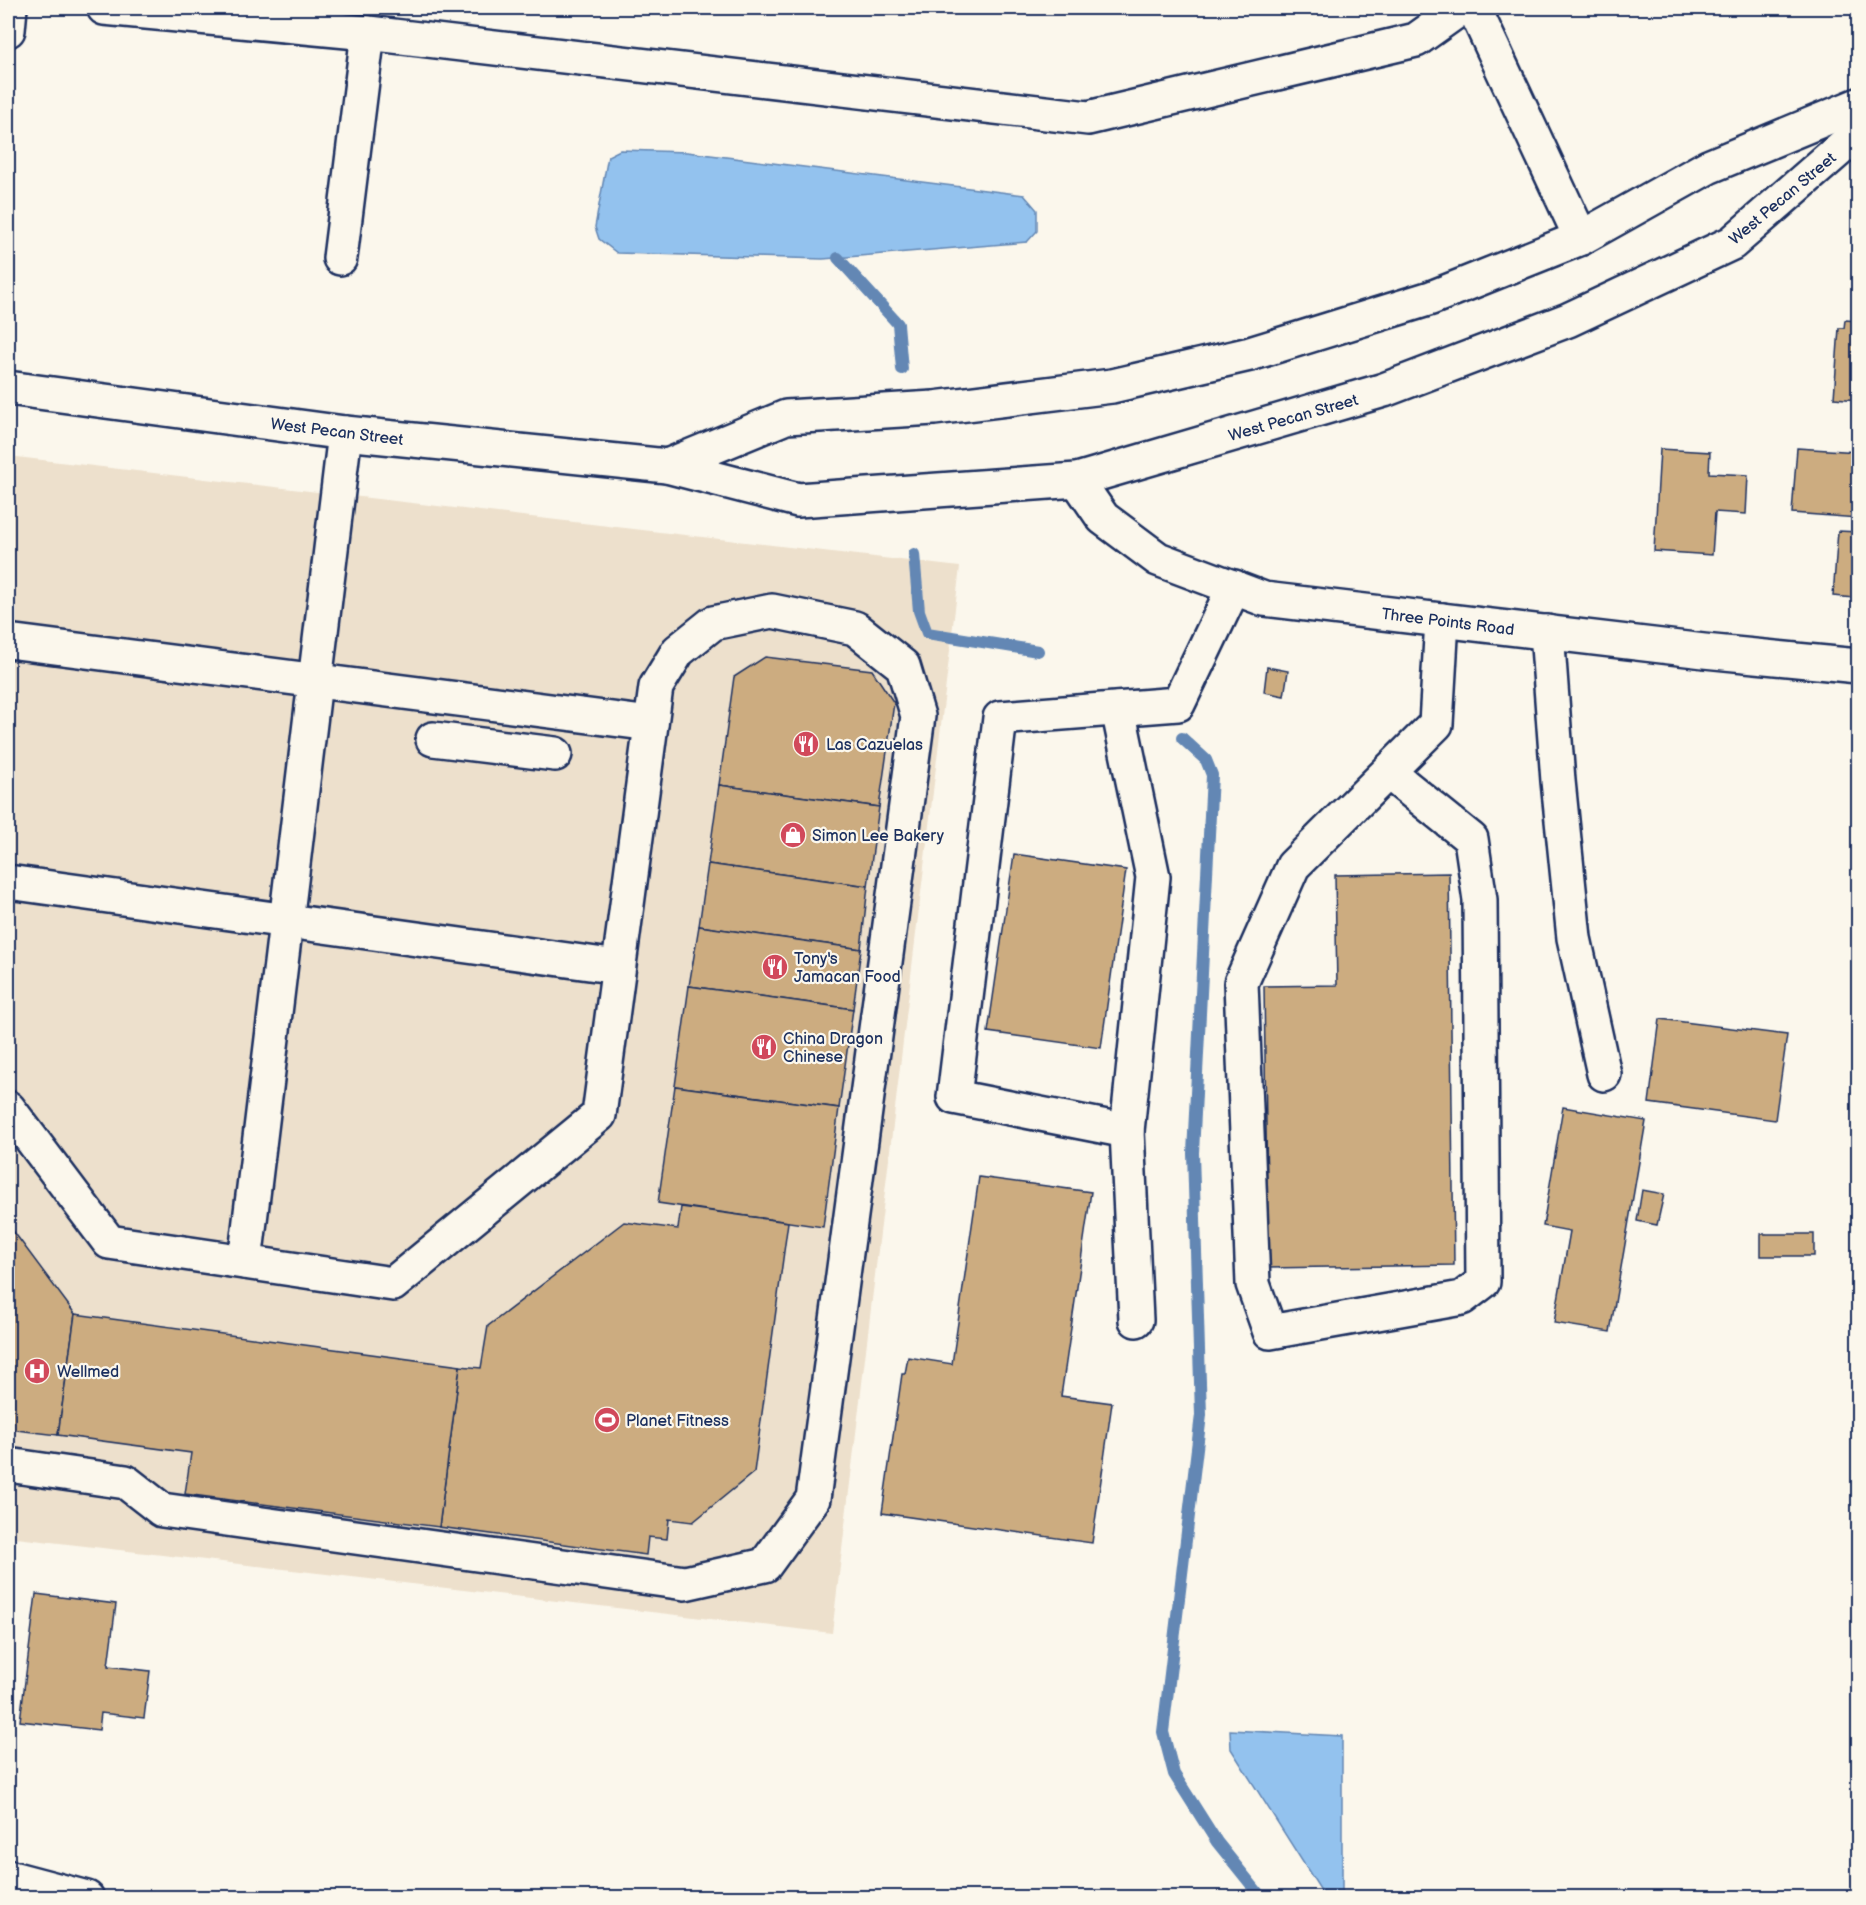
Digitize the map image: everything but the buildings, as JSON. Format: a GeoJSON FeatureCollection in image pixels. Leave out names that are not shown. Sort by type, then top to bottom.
{"type":"FeatureCollection","features":[{"type":"Feature","properties":{"kind":"main road"},"geometry":{"type":"LineString","coordinates":[[8,30],[10,8]]}},
{"type":"Feature","properties":{"kind":"main road"},"geometry":{"type":"LineString","coordinates":[[104,8],[368,33],[1088,118],[1416,40],[1461,8]]}},
{"type":"Feature","properties":{"kind":"main road"},"geometry":{"type":"LineString","coordinates":[[1474,8],[1581,238]]}},
{"type":"Feature","properties":{"kind":"main road"},"geometry":{"type":"LineString","coordinates":[[340,258],[368,33]]}},
{"type":"Feature","properties":{"kind":"main road","name":"West Pecan Street"},"geometry":{"type":"LineString","coordinates":[[667,466],[786,417],[934,408],[1112,386],[1250,354],[1431,298],[1581,238],[1708,167],[1858,105]]}},
{"type":"Feature","properties":{"kind":"main road","name":"West Pecan Street"},"geometry":{"type":"LineString","coordinates":[[8,388],[345,433],[667,466],[798,500],[1077,480],[1384,390],[1568,320],[1732,243],[1858,133]]}},
{"type":"Feature","properties":{"kind":"main road"},"geometry":{"type":"LineString","coordinates":[[245,1262],[345,433]]}},
{"type":"Feature","properties":{"kind":"main road","name":"Three Points Road"},"geometry":{"type":"LineString","coordinates":[[1077,480],[1103,518],[1158,559],[1264,598],[1704,651],[1858,666]]}},
{"type":"Feature","properties":{"kind":"main road"},"geometry":{"type":"LineString","coordinates":[[1127,1131],[954,1097],[1000,718],[1178,704],[1234,587]]}},
{"type":"Feature","properties":{"kind":"main road"},"geometry":{"type":"LineString","coordinates":[[8,1108],[109,1242],[393,1284],[599,1115],[656,687],[678,651],[713,623],[772,611],[855,628],[903,666],[918,716],[813,1500],[765,1565],[685,1582],[162,1510],[126,1482],[8,1465]]}},
{"type":"Feature","properties":{"kind":"main road"},"geometry":{"type":"LineString","coordinates":[[1388,772],[1472,839],[1480,900],[1483,1282],[1462,1298],[1270,1332],[1253,1284],[1241,982],[1293,866],[1436,724],[1442,620]]}},
{"type":"Feature","properties":{"kind":"main road"},"geometry":{"type":"LineString","coordinates":[[1547,632],[1558,781],[1574,938],[1604,1074]]}},
{"type":"Feature","properties":{"kind":"main road"},"geometry":{"type":"LineString","coordinates":[[8,640],[651,724]]}},
{"type":"Feature","properties":{"kind":"main road"},"geometry":{"type":"LineString","coordinates":[[1118,709],[1153,877],[1127,1131],[1136,1320]]}},
{"type":"Feature","properties":{"kind":"main road"},"geometry":{"type":"LineString","coordinates":[[433,740],[555,754]]}},
{"type":"Feature","properties":{"kind":"main road"},"geometry":{"type":"LineString","coordinates":[[8,882],[618,967]]}},
{"type":"Feature","properties":{"kind":"main road"},"geometry":{"type":"LineString","coordinates":[[8,1877],[87,1898]]}},
{"type":"Feature","properties":{"kind":"shaded area"},"geometry":{"type":"Polygon","coordinates":[[[8,456],[960,567],[832,1633],[8,1537],[8,456]]]}},
{"type":"Feature","properties":{"kind":"water"},"geometry":{"type":"Polygon","coordinates":[[[620,150],[687,152],[1024,195],[1037,210],[1037,231],[1027,242],[823,259],[617,253],[599,239],[595,227],[608,156],[620,150]]]}},
{"type":"Feature","properties":{"kind":"water"},"geometry":{"type":"Polygon","coordinates":[[[1230,1730],[1342,1736],[1342,1897],[1325,1897],[1231,1749],[1230,1730]]]}},
{"type":"Feature","properties":{"kind":"waterway"},"geometry":{"type":"LineString","coordinates":[[838,258],[898,324],[902,369]]}},
{"type":"Feature","properties":{"kind":"waterway"},"geometry":{"type":"LineString","coordinates":[[914,554],[919,611],[927,633],[1038,651]]}},
{"type":"Feature","properties":{"kind":"waterway"},"geometry":{"type":"LineString","coordinates":[[1182,738],[1206,760],[1212,775],[1193,1153],[1201,1415],[1163,1732],[1174,1774],[1217,1842],[1262,1898]]}},
{"type":"Feature","properties":{"kind":"place","name":"Las Cazuelas"},"geometry":{"type":"Point","coordinates":[806,744]}},
{"type":"Feature","properties":{"kind":"place","name":"Simon Lee Bakery"},"geometry":{"type":"Point","coordinates":[793,835]}},
{"type":"Feature","properties":{"kind":"place","name":"Tony's Jamacan Food"},"geometry":{"type":"Point","coordinates":[775,967]}},
{"type":"Feature","properties":{"kind":"place","name":"China Dragon Chinese"},"geometry":{"type":"Point","coordinates":[764,1047]}},
{"type":"Feature","properties":{"kind":"place","name":"Wellmed"},"geometry":{"type":"Point","coordinates":[37,1371]}},
{"type":"Feature","properties":{"kind":"place","name":"Planet Fitness"},"geometry":{"type":"Point","coordinates":[607,1420]}}]}
